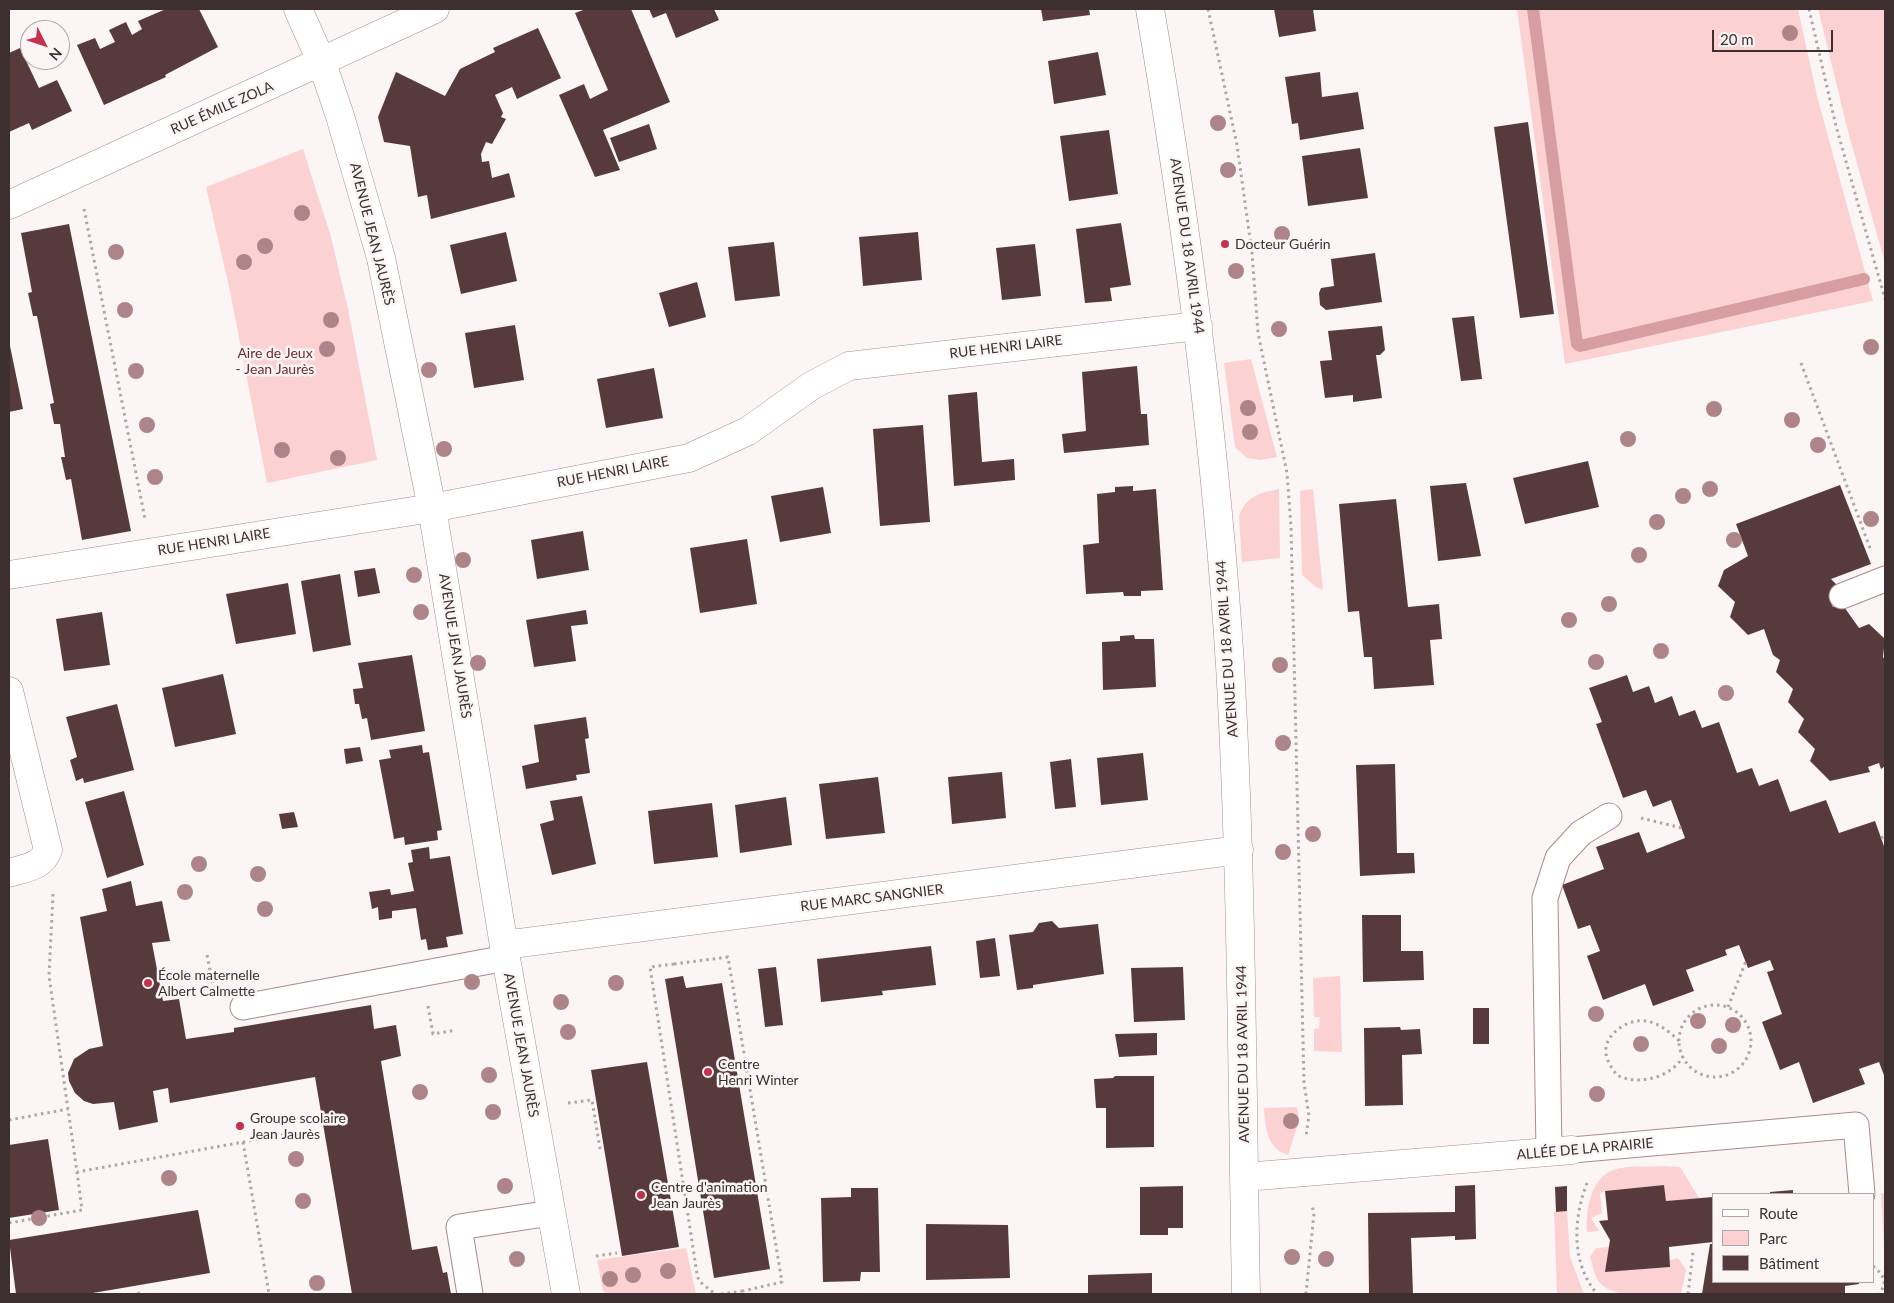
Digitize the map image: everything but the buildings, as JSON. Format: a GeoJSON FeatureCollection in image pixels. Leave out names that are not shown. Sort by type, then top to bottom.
{"type":"FeatureCollection","features":[{"type":"Feature","properties":{"kind":"street","name":"AVENUE JEAN JAURÈS"},"geometry":{"type":"LineString","coordinates":[[298,9],[322,63],[340,116],[381,258],[432,508],[505,952],[550,1213],[566,1294]]}},
{"type":"Feature","properties":{"kind":"street","name":"RUE ÉMILE ZOLA"},"geometry":{"type":"LineString","coordinates":[[9,205],[322,63],[435,9]]}},
{"type":"Feature","properties":{"kind":"street","name":"AVENUE DU 18 AVRIL 1944"},"geometry":{"type":"LineString","coordinates":[[1150,9],[1170,126],[1198,326],[1211,431],[1223,574],[1239,850],[1246,1294]]}},
{"type":"Feature","properties":{"kind":"street","name":"RUE HENRI LAIRE"},"geometry":{"type":"LineString","coordinates":[[9,575],[432,508],[689,458],[748,431],[811,386],[849,366],[1198,326]]}},
{"type":"Feature","properties":{"kind":"street"},"geometry":{"type":"LineString","coordinates":[[9,691],[48,850],[45,859],[35,866],[9,873]]}},
{"type":"Feature","properties":{"kind":"street","name":"RUE MARC SANGNIER"},"geometry":{"type":"LineString","coordinates":[[505,952],[667,924],[1239,850]]}},
{"type":"Feature","properties":{"kind":"street","name":"ALLÉE DE LA PRAIRIE"},"geometry":{"type":"LineString","coordinates":[[1245,1177],[1570,1150]]}},
{"type":"Feature","properties":{"kind":"lane"},"geometry":{"type":"LineString","coordinates":[[1842,596],[1885,579]]}},
{"type":"Feature","properties":{"kind":"lane"},"geometry":{"type":"LineString","coordinates":[[1570,1150],[1545,898],[1558,858],[1581,833],[1609,816]]}},
{"type":"Feature","properties":{"kind":"lane"},"geometry":{"type":"LineString","coordinates":[[243,1007],[422,975],[505,952]]}},
{"type":"Feature","properties":{"kind":"lane","name":"ALLÉE DE LA PRAIRIE"},"geometry":{"type":"LineString","coordinates":[[1570,1150],[1856,1126],[1862,1193]]}},
{"type":"Feature","properties":{"kind":"lane"},"geometry":{"type":"LineString","coordinates":[[470,1294],[459,1227],[550,1213]]}},
{"type":"Feature","properties":{"kind":"path"},"geometry":{"type":"LineString","coordinates":[[1208,9],[1237,146],[1252,252],[1258,333],[1287,473],[1292,527],[1304,1083],[1309,1116],[1304,1150],[1307,1192],[1314,1213],[1306,1294]]}},
{"type":"Feature","properties":{"kind":"path"},"geometry":{"type":"LineString","coordinates":[[1809,9],[1836,126],[1885,299]]}},
{"type":"Feature","properties":{"kind":"path"},"geometry":{"type":"LineString","coordinates":[[77,174],[150,552]]}},
{"type":"Feature","properties":{"kind":"path"},"geometry":{"type":"LineString","coordinates":[[1801,363],[1870,548]]}},
{"type":"Feature","properties":{"kind":"path"},"geometry":{"type":"LineString","coordinates":[[1609,816],[1617,812],[1682,828]]}},
{"type":"Feature","properties":{"kind":"path"},"geometry":{"type":"LineString","coordinates":[[9,1223],[82,1210],[49,976],[52,886]]}},
{"type":"Feature","properties":{"kind":"path"},"geometry":{"type":"LineString","coordinates":[[667,924],[674,964]]}},
{"type":"Feature","properties":{"kind":"path"},"geometry":{"type":"LineString","coordinates":[[715,1294],[699,1281],[697,1274],[650,967],[728,957],[782,1282],[743,1293],[722,1294]]}},
{"type":"Feature","properties":{"kind":"path"},"geometry":{"type":"LineString","coordinates":[[1728,1007],[1746,961]]}},
{"type":"Feature","properties":{"kind":"path"},"geometry":{"type":"LineString","coordinates":[[422,975],[433,1034],[456,1030]]}},
{"type":"Feature","properties":{"kind":"path"},"geometry":{"type":"LineString","coordinates":[[1704,1006],[1728,1007],[1743,1019],[1749,1030],[1750,1046],[1742,1064],[1726,1075],[1707,1076],[1696,1071],[1683,1056],[1679,1042],[1680,1030],[1694,1012],[1704,1006]]}},
{"type":"Feature","properties":{"kind":"path"},"geometry":{"type":"LineString","coordinates":[[1679,1042],[1672,1034],[1653,1023],[1637,1020],[1615,1032],[1606,1046],[1606,1054],[1617,1074],[1631,1080],[1654,1078],[1665,1074],[1683,1056]]}},
{"type":"Feature","properties":{"kind":"path"},"geometry":{"type":"LineString","coordinates":[[532,1107],[592,1100],[600,1149]]}},
{"type":"Feature","properties":{"kind":"path"},"geometry":{"type":"LineString","coordinates":[[9,1120],[68,1109]]}},
{"type":"Feature","properties":{"kind":"path"},"geometry":{"type":"LineString","coordinates":[[77,1172],[310,1130]]}},
{"type":"Feature","properties":{"kind":"path"},"geometry":{"type":"LineString","coordinates":[[243,1142],[269,1294]]}},
{"type":"Feature","properties":{"kind":"path"},"geometry":{"type":"LineString","coordinates":[[1570,1150],[1591,1172],[1577,1217],[1577,1243],[1582,1270],[1597,1294]]}},
{"type":"Feature","properties":{"kind":"path"},"geometry":{"type":"LineString","coordinates":[[1688,1294],[1694,1252]]}},
{"type":"Feature","properties":{"kind":"path"},"geometry":{"type":"LineString","coordinates":[[1874,1267],[1884,1278],[1885,1284],[1879,1294]]}},
{"type":"Feature","properties":{"kind":"green space"},"geometry":{"type":"Polygon","coordinates":[[[1517,9],[1798,9],[1817,96],[1873,301],[1565,364],[1517,9]]]}},
{"type":"Feature","properties":{"kind":"green space"},"geometry":{"type":"Polygon","coordinates":[[[1818,9],[1885,9],[1885,263],[1849,135],[1818,9]]]}},
{"type":"Feature","properties":{"kind":"green space","name":"Aire de Jeux - Jean Jaurès"},"geometry":{"type":"Polygon","coordinates":[[[303,149],[331,237],[348,309],[377,460],[267,483],[230,291],[206,187],[303,149]]]}},
{"type":"Feature","properties":{"kind":"green space"},"geometry":{"type":"Polygon","coordinates":[[[1251,359],[1277,457],[1260,460],[1247,458],[1235,447],[1224,363],[1251,359]]]}},
{"type":"Feature","properties":{"kind":"green space"},"geometry":{"type":"Polygon","coordinates":[[[1279,489],[1280,558],[1242,562],[1239,517],[1245,504],[1254,497],[1279,489]]]}},
{"type":"Feature","properties":{"kind":"green space"},"geometry":{"type":"Polygon","coordinates":[[[1313,489],[1323,590],[1316,587],[1302,575],[1300,491],[1313,489]]]}},
{"type":"Feature","properties":{"kind":"green space"},"geometry":{"type":"Polygon","coordinates":[[[1340,976],[1342,1052],[1314,1051],[1314,1029],[1319,1028],[1320,1017],[1314,1017],[1313,978],[1340,976]]]}},
{"type":"Feature","properties":{"kind":"green space"},"geometry":{"type":"Polygon","coordinates":[[[1297,1107],[1299,1121],[1288,1155],[1281,1152],[1271,1143],[1266,1130],[1264,1108],[1297,1107]]]}},
{"type":"Feature","properties":{"kind":"green space"},"geometry":{"type":"Polygon","coordinates":[[[1680,1167],[1699,1198],[1666,1201],[1664,1185],[1605,1191],[1600,1193],[1602,1213],[1591,1218],[1599,1231],[1587,1232],[1587,1214],[1591,1196],[1596,1184],[1603,1176],[1620,1168],[1680,1167]]]}},
{"type":"Feature","properties":{"kind":"green space"},"geometry":{"type":"Polygon","coordinates":[[[1881,1193],[1885,1193],[1885,1267],[1881,1193]]]}},
{"type":"Feature","properties":{"kind":"green space"},"geometry":{"type":"Polygon","coordinates":[[[1567,1211],[1570,1257],[1584,1294],[1557,1294],[1554,1212],[1567,1211]]]}},
{"type":"Feature","properties":{"kind":"green space"},"geometry":{"type":"Polygon","coordinates":[[[1610,1247],[1605,1272],[1670,1267],[1670,1260],[1678,1258],[1686,1270],[1681,1294],[1638,1295],[1607,1289],[1596,1278],[1590,1257],[1596,1248],[1610,1247]]]}},
{"type":"Feature","properties":{"kind":"green space"},"geometry":{"type":"Polygon","coordinates":[[[686,1248],[696,1294],[607,1294],[603,1291],[597,1260],[686,1248]]]}},
{"type":"Feature","properties":{"kind":"waterway"},"geometry":{"type":"LineString","coordinates":[[1533,9],[1577,344],[1580,346],[1864,279]]}},
{"type":"Feature","properties":{"kind":"place","name":"Docteur Guérin"},"geometry":{"type":"Point","coordinates":[1225,244]}},
{"type":"Feature","properties":{"kind":"place","name":"École maternelle Albert Calmette"},"geometry":{"type":"Point","coordinates":[148,983]}},
{"type":"Feature","properties":{"kind":"place","name":"Centre Henri Winter"},"geometry":{"type":"Point","coordinates":[708,1072]}},
{"type":"Feature","properties":{"kind":"place","name":"Groupe scolaire Jean Jaurès"},"geometry":{"type":"Point","coordinates":[240,1126]}},
{"type":"Feature","properties":{"kind":"place","name":"Centre d'animation Jean Jaurès"},"geometry":{"type":"Point","coordinates":[641,1195]}}]}
